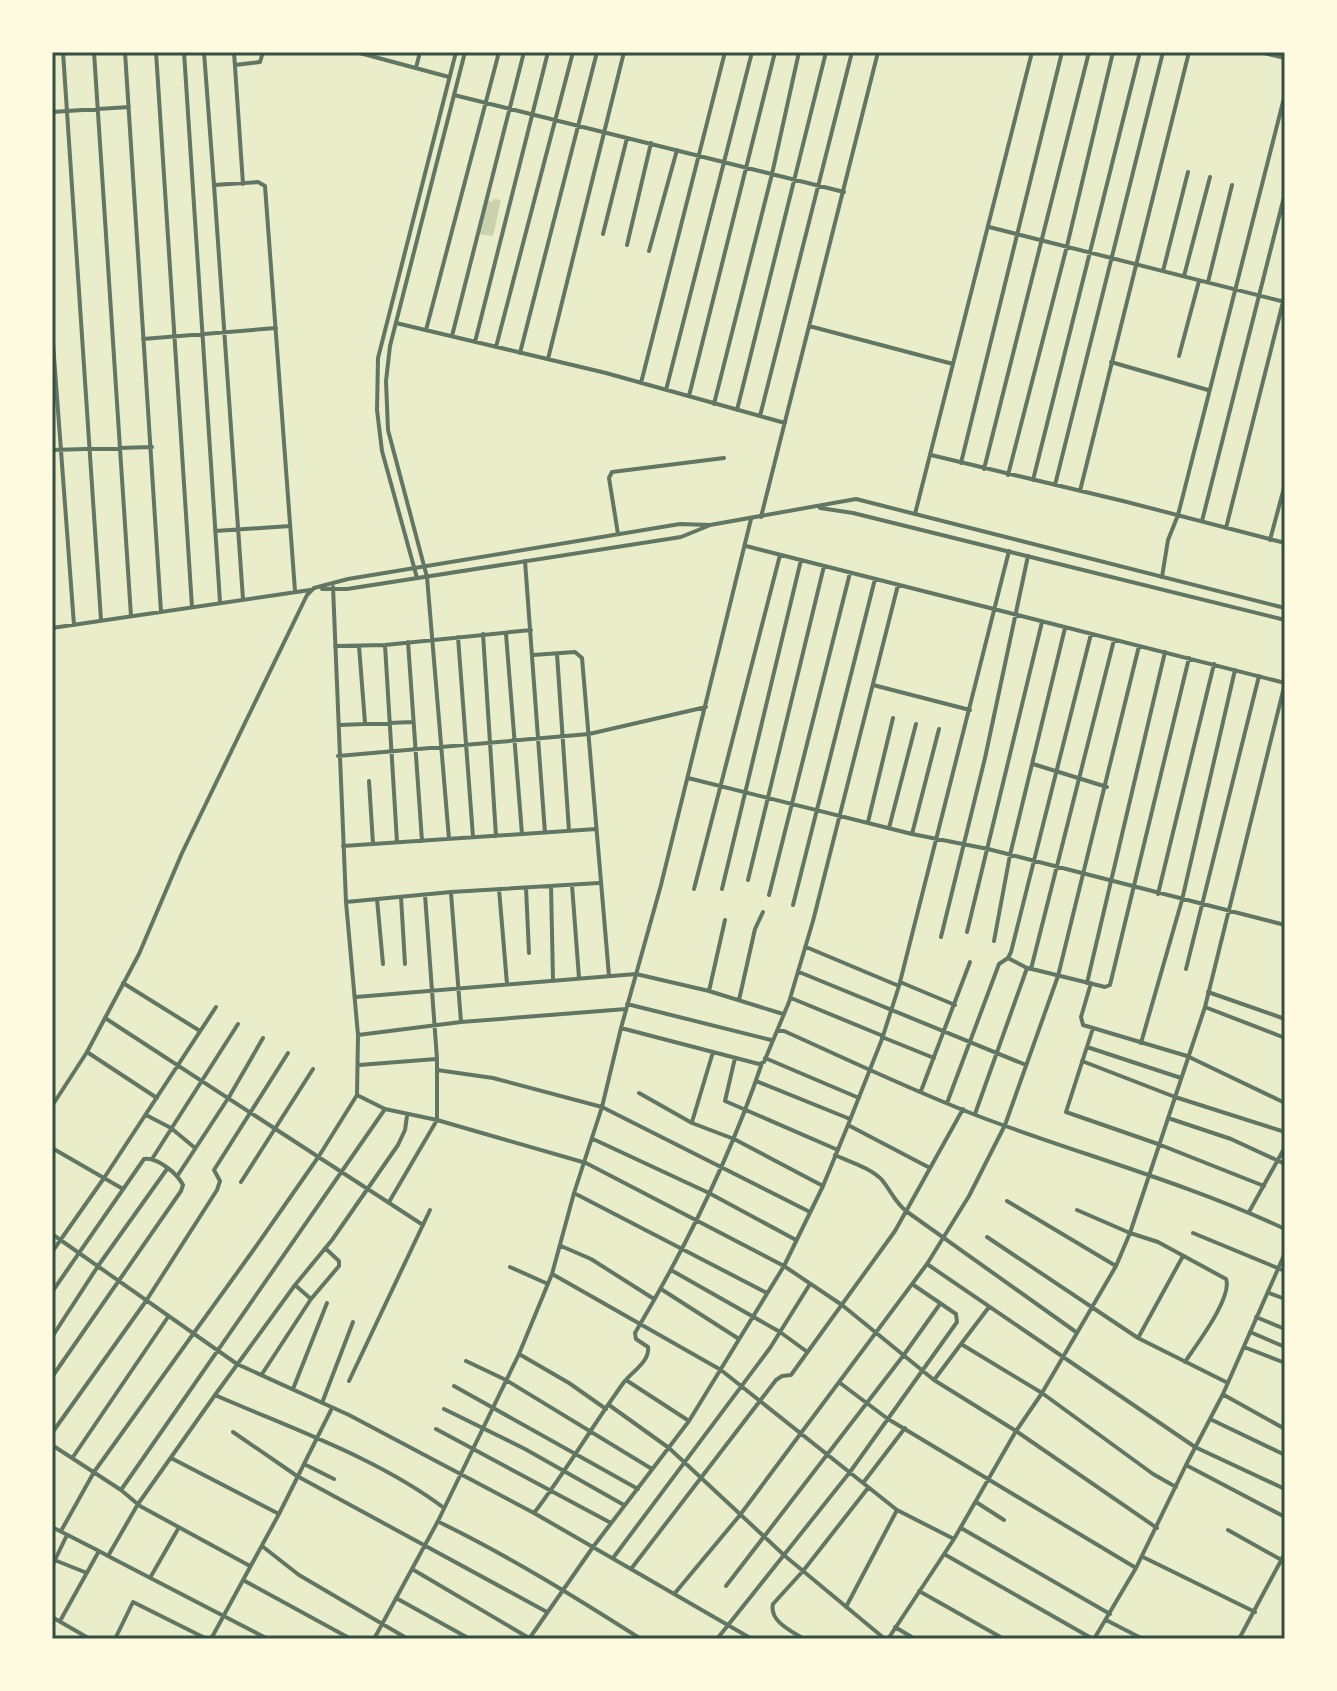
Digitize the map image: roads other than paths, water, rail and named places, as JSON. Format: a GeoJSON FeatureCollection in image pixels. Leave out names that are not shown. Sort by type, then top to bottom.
{"type":"FeatureCollection","features":[{"type":"Feature","properties":{"kind":"street"},"geometry":{"type":"LineString","coordinates":[[63,52],[101,620]]}},
{"type":"Feature","properties":{"kind":"street"},"geometry":{"type":"LineString","coordinates":[[94,52],[131,616]]}},
{"type":"Feature","properties":{"kind":"street"},"geometry":{"type":"LineString","coordinates":[[125,52],[161,612]]}},
{"type":"Feature","properties":{"kind":"street"},"geometry":{"type":"LineString","coordinates":[[156,52],[192,607]]}},
{"type":"Feature","properties":{"kind":"street"},"geometry":{"type":"LineString","coordinates":[[184,52],[220,602]]}},
{"type":"Feature","properties":{"kind":"street"},"geometry":{"type":"LineString","coordinates":[[204,52],[243,599]]}},
{"type":"Feature","properties":{"kind":"street"},"geometry":{"type":"LineString","coordinates":[[234,52],[243,184]]}},
{"type":"Feature","properties":{"kind":"street"},"geometry":{"type":"LineString","coordinates":[[235,65],[260,62],[263,52]]}},
{"type":"Feature","properties":{"kind":"street"},"geometry":{"type":"LineString","coordinates":[[356,52],[449,77]]}},
{"type":"Feature","properties":{"kind":"street"},"geometry":{"type":"LineString","coordinates":[[416,68],[420,52]]}},
{"type":"Feature","properties":{"kind":"street"},"geometry":{"type":"LineString","coordinates":[[417,578],[382,451],[377,410],[378,358],[456,52]]}},
{"type":"Feature","properties":{"kind":"street"},"geometry":{"type":"LineString","coordinates":[[449,839],[427,577],[388,430],[386,381],[396,323],[465,52]]}},
{"type":"Feature","properties":{"kind":"street"},"geometry":{"type":"LineString","coordinates":[[426,330],[499,52]]}},
{"type":"Feature","properties":{"kind":"street"},"geometry":{"type":"LineString","coordinates":[[452,336],[524,52]]}},
{"type":"Feature","properties":{"kind":"street"},"geometry":{"type":"LineString","coordinates":[[475,342],[548,52]]}},
{"type":"Feature","properties":{"kind":"street"},"geometry":{"type":"LineString","coordinates":[[496,347],[573,52]]}},
{"type":"Feature","properties":{"kind":"street"},"geometry":{"type":"LineString","coordinates":[[520,353],[597,52]]}},
{"type":"Feature","properties":{"kind":"street"},"geometry":{"type":"LineString","coordinates":[[548,359],[624,52]]}},
{"type":"Feature","properties":{"kind":"street"},"geometry":{"type":"LineString","coordinates":[[641,383],[725,52]]}},
{"type":"Feature","properties":{"kind":"street"},"geometry":{"type":"LineString","coordinates":[[666,390],[752,52]]}},
{"type":"Feature","properties":{"kind":"street"},"geometry":{"type":"LineString","coordinates":[[689,396],[775,52]]}},
{"type":"Feature","properties":{"kind":"street"},"geometry":{"type":"LineString","coordinates":[[714,404],[799,52]]}},
{"type":"Feature","properties":{"kind":"street"},"geometry":{"type":"LineString","coordinates":[[737,410],[826,52]]}},
{"type":"Feature","properties":{"kind":"street"},"geometry":{"type":"LineString","coordinates":[[760,416],[852,52]]}},
{"type":"Feature","properties":{"kind":"street"},"geometry":{"type":"LineString","coordinates":[[761,517],[878,52]]}},
{"type":"Feature","properties":{"kind":"street"},"geometry":{"type":"LineString","coordinates":[[915,514],[1032,52]]}},
{"type":"Feature","properties":{"kind":"street"},"geometry":{"type":"LineString","coordinates":[[961,463],[1062,52]]}},
{"type":"Feature","properties":{"kind":"street"},"geometry":{"type":"LineString","coordinates":[[984,469],[1089,52]]}},
{"type":"Feature","properties":{"kind":"street"},"geometry":{"type":"LineString","coordinates":[[1008,475],[1113,52]]}},
{"type":"Feature","properties":{"kind":"street"},"geometry":{"type":"LineString","coordinates":[[1033,480],[1140,52]]}},
{"type":"Feature","properties":{"kind":"street"},"geometry":{"type":"LineString","coordinates":[[1055,485],[1163,52]]}},
{"type":"Feature","properties":{"kind":"street"},"geometry":{"type":"LineString","coordinates":[[1080,491],[1189,52]]}},
{"type":"Feature","properties":{"kind":"street"},"geometry":{"type":"LineString","coordinates":[[1260,52],[1285,58]]}},
{"type":"Feature","properties":{"kind":"street"},"geometry":{"type":"LineString","coordinates":[[1162,577],[1168,540],[1178,515],[1285,94]]}},
{"type":"Feature","properties":{"kind":"street"},"geometry":{"type":"LineString","coordinates":[[454,95],[844,192]]}},
{"type":"Feature","properties":{"kind":"street"},"geometry":{"type":"LineString","coordinates":[[52,112],[129,107]]}},
{"type":"Feature","properties":{"kind":"street"},"geometry":{"type":"LineString","coordinates":[[603,234],[627,138]]}},
{"type":"Feature","properties":{"kind":"street"},"geometry":{"type":"LineString","coordinates":[[627,245],[651,143]]}},
{"type":"Feature","properties":{"kind":"street"},"geometry":{"type":"LineString","coordinates":[[649,251],[677,150]]}},
{"type":"Feature","properties":{"kind":"street"},"geometry":{"type":"LineString","coordinates":[[1163,271],[1188,172]]}},
{"type":"Feature","properties":{"kind":"street"},"geometry":{"type":"LineString","coordinates":[[1184,276],[1210,177]]}},
{"type":"Feature","properties":{"kind":"street"},"geometry":{"type":"LineString","coordinates":[[214,185],[258,182],[265,186],[295,591]]}},
{"type":"Feature","properties":{"kind":"street"},"geometry":{"type":"LineString","coordinates":[[1208,282],[1232,185]]}},
{"type":"Feature","properties":{"kind":"street"},"geometry":{"type":"LineString","coordinates":[[1202,521],[1285,193]]}},
{"type":"Feature","properties":{"kind":"street"},"geometry":{"type":"LineString","coordinates":[[989,227],[1284,301]]}},
{"type":"Feature","properties":{"kind":"street"},"geometry":{"type":"LineString","coordinates":[[1179,356],[1199,280]]}},
{"type":"Feature","properties":{"kind":"street"},"geometry":{"type":"LineString","coordinates":[[1226,528],[1285,294]]}},
{"type":"Feature","properties":{"kind":"street"},"geometry":{"type":"LineString","coordinates":[[396,323],[548,359],[785,423]]}},
{"type":"Feature","properties":{"kind":"street"},"geometry":{"type":"LineString","coordinates":[[809,326],[953,364]]}},
{"type":"Feature","properties":{"kind":"street"},"geometry":{"type":"LineString","coordinates":[[142,339],[276,328]]}},
{"type":"Feature","properties":{"kind":"street"},"geometry":{"type":"LineString","coordinates":[[52,330],[74,625]]}},
{"type":"Feature","properties":{"kind":"street"},"geometry":{"type":"LineString","coordinates":[[1111,362],[1208,390]]}},
{"type":"Feature","properties":{"kind":"street"},"geometry":{"type":"LineString","coordinates":[[52,450],[152,447]]}},
{"type":"Feature","properties":{"kind":"street"},"geometry":{"type":"LineString","coordinates":[[931,455],[1285,543]]}},
{"type":"Feature","properties":{"kind":"street"},"geometry":{"type":"LineString","coordinates":[[618,534],[609,478],[612,472],[724,458]]}},
{"type":"Feature","properties":{"kind":"street"},"geometry":{"type":"LineString","coordinates":[[1270,540],[1285,484]]}},
{"type":"Feature","properties":{"kind":"street"},"geometry":{"type":"LineString","coordinates":[[52,628],[333,586],[425,566],[680,524],[710,525],[856,499],[1285,608]]}},
{"type":"Feature","properties":{"kind":"street"},"geometry":{"type":"LineString","coordinates":[[818,508],[853,513],[1285,620]]}},
{"type":"Feature","properties":{"kind":"street"},"geometry":{"type":"LineString","coordinates":[[374,1639],[438,1521],[519,1354],[549,1284],[602,1107],[706,707],[751,519]]}},
{"type":"Feature","properties":{"kind":"street"},"geometry":{"type":"LineString","coordinates":[[333,586],[347,589],[681,537],[710,525]]}},
{"type":"Feature","properties":{"kind":"street"},"geometry":{"type":"LineString","coordinates":[[215,531],[290,526]]}},
{"type":"Feature","properties":{"kind":"street"},"geometry":{"type":"LineString","coordinates":[[519,1354],[669,1448],[785,1556],[886,1639],[961,1528],[1116,1266],[1130,1233],[1147,1174],[1205,1007],[1285,683],[746,546]]}},
{"type":"Feature","properties":{"kind":"street"},"geometry":{"type":"LineString","coordinates":[[412,1569],[530,1639],[593,1547],[689,1421],[784,1266],[823,1186],[892,1008],[1009,551]]}},
{"type":"Feature","properties":{"kind":"street"},"geometry":{"type":"LineString","coordinates":[[694,889],[780,555]]}},
{"type":"Feature","properties":{"kind":"street"},"geometry":{"type":"LineString","coordinates":[[941,937],[985,758],[1028,556]]}},
{"type":"Feature","properties":{"kind":"street"},"geometry":{"type":"LineString","coordinates":[[722,889],[801,560]]}},
{"type":"Feature","properties":{"kind":"street"},"geometry":{"type":"LineString","coordinates":[[525,561],[545,833]]}},
{"type":"Feature","properties":{"kind":"street"},"geometry":{"type":"LineString","coordinates":[[748,880],[824,566]]}},
{"type":"Feature","properties":{"kind":"street"},"geometry":{"type":"LineString","coordinates":[[769,895],[850,573]]}},
{"type":"Feature","properties":{"kind":"street"},"geometry":{"type":"LineString","coordinates":[[793,905],[875,579]]}},
{"type":"Feature","properties":{"kind":"street"},"geometry":{"type":"LineString","coordinates":[[534,1513],[589,1430],[647,1357],[648,1347],[634,1337],[684,1249],[734,1139],[771,1040],[791,998],[898,585]]}},
{"type":"Feature","properties":{"kind":"street"},"geometry":{"type":"LineString","coordinates":[[61,1531],[94,1472],[319,1156],[357,1095],[358,1035],[346,902],[333,586]]}},
{"type":"Feature","properties":{"kind":"street"},"geometry":{"type":"LineString","coordinates":[[52,1106],[87,1052],[123,983],[182,853],[312,589]]}},
{"type":"Feature","properties":{"kind":"street"},"geometry":{"type":"LineString","coordinates":[[967,932],[1042,622]]}},
{"type":"Feature","properties":{"kind":"street"},"geometry":{"type":"LineString","coordinates":[[994,941],[1010,855],[1065,628]]}},
{"type":"Feature","properties":{"kind":"street"},"geometry":{"type":"LineString","coordinates":[[335,646],[385,645],[531,630]]}},
{"type":"Feature","properties":{"kind":"street"},"geometry":{"type":"LineString","coordinates":[[483,634],[496,836]]}},
{"type":"Feature","properties":{"kind":"street"},"geometry":{"type":"LineString","coordinates":[[506,634],[522,834]]}},
{"type":"Feature","properties":{"kind":"street"},"geometry":{"type":"LineString","coordinates":[[947,1103],[999,964],[1008,958],[1091,634]]}},
{"type":"Feature","properties":{"kind":"street"},"geometry":{"type":"LineString","coordinates":[[458,637],[473,837]]}},
{"type":"Feature","properties":{"kind":"street"},"geometry":{"type":"LineString","coordinates":[[975,1114],[1029,969],[1114,640]]}},
{"type":"Feature","properties":{"kind":"street"},"geometry":{"type":"LineString","coordinates":[[408,642],[422,841]]}},
{"type":"Feature","properties":{"kind":"street"},"geometry":{"type":"LineString","coordinates":[[359,645],[365,723]]}},
{"type":"Feature","properties":{"kind":"street"},"geometry":{"type":"LineString","coordinates":[[385,645],[397,842]]}},
{"type":"Feature","properties":{"kind":"street"},"geometry":{"type":"LineString","coordinates":[[675,1593],[740,1515],[927,1264],[969,1196],[1005,1125],[1058,976],[1107,787],[1139,646]]}},
{"type":"Feature","properties":{"kind":"street"},"geometry":{"type":"LineString","coordinates":[[533,655],[575,652],[582,658],[609,976]]}},
{"type":"Feature","properties":{"kind":"street"},"geometry":{"type":"LineString","coordinates":[[1165,652],[1080,1021],[1083,1025],[1187,1056],[1285,1103]]}},
{"type":"Feature","properties":{"kind":"street"},"geometry":{"type":"LineString","coordinates":[[557,654],[569,831]]}},
{"type":"Feature","properties":{"kind":"street"},"geometry":{"type":"LineString","coordinates":[[1008,958],[1029,969],[1105,987],[1110,985],[1189,658]]}},
{"type":"Feature","properties":{"kind":"street"},"geometry":{"type":"LineString","coordinates":[[1158,894],[1214,664]]}},
{"type":"Feature","properties":{"kind":"street"},"geometry":{"type":"LineString","coordinates":[[1141,1043],[1182,900],[1235,670]]}},
{"type":"Feature","properties":{"kind":"street"},"geometry":{"type":"LineString","coordinates":[[1186,969],[1259,676]]}},
{"type":"Feature","properties":{"kind":"street"},"geometry":{"type":"LineString","coordinates":[[873,685],[970,710]]}},
{"type":"Feature","properties":{"kind":"street"},"geometry":{"type":"LineString","coordinates":[[338,756],[589,734],[706,707]]}},
{"type":"Feature","properties":{"kind":"street"},"geometry":{"type":"LineString","coordinates":[[868,822],[893,718]]}},
{"type":"Feature","properties":{"kind":"street"},"geometry":{"type":"LineString","coordinates":[[339,725],[413,722]]}},
{"type":"Feature","properties":{"kind":"street"},"geometry":{"type":"LineString","coordinates":[[889,828],[916,724]]}},
{"type":"Feature","properties":{"kind":"street"},"geometry":{"type":"LineString","coordinates":[[912,834],[939,729]]}},
{"type":"Feature","properties":{"kind":"street"},"geometry":{"type":"LineString","coordinates":[[1033,764],[1107,787]]}},
{"type":"Feature","properties":{"kind":"street"},"geometry":{"type":"LineString","coordinates":[[688,778],[912,834],[988,849],[1285,925]]}},
{"type":"Feature","properties":{"kind":"street"},"geometry":{"type":"LineString","coordinates":[[369,781],[373,844]]}},
{"type":"Feature","properties":{"kind":"street"},"geometry":{"type":"LineString","coordinates":[[343,846],[596,829]]}},
{"type":"Feature","properties":{"kind":"street"},"geometry":{"type":"LineString","coordinates":[[346,902],[599,883]]}},
{"type":"Feature","properties":{"kind":"street"},"geometry":{"type":"LineString","coordinates":[[572,885],[579,978]]}},
{"type":"Feature","properties":{"kind":"street"},"geometry":{"type":"LineString","coordinates":[[551,886],[553,981]]}},
{"type":"Feature","properties":{"kind":"street"},"geometry":{"type":"LineString","coordinates":[[526,888],[529,953]]}},
{"type":"Feature","properties":{"kind":"street"},"geometry":{"type":"LineString","coordinates":[[499,889],[507,984]]}},
{"type":"Feature","properties":{"kind":"street"},"geometry":{"type":"LineString","coordinates":[[451,892],[461,1022]]}},
{"type":"Feature","properties":{"kind":"street"},"geometry":{"type":"LineString","coordinates":[[389,1202],[437,1120],[437,1059],[425,895]]}},
{"type":"Feature","properties":{"kind":"street"},"geometry":{"type":"LineString","coordinates":[[401,897],[405,964]]}},
{"type":"Feature","properties":{"kind":"street"},"geometry":{"type":"LineString","coordinates":[[377,899],[383,964]]}},
{"type":"Feature","properties":{"kind":"street"},"geometry":{"type":"LineString","coordinates":[[739,1000],[755,929],[763,912]]}},
{"type":"Feature","properties":{"kind":"street"},"geometry":{"type":"LineString","coordinates":[[709,991],[725,920]]}},
{"type":"Feature","properties":{"kind":"street"},"geometry":{"type":"LineString","coordinates":[[806,947],[955,1005]]}},
{"type":"Feature","properties":{"kind":"street"},"geometry":{"type":"LineString","coordinates":[[921,1091],[970,962]]}},
{"type":"Feature","properties":{"kind":"street"},"geometry":{"type":"LineString","coordinates":[[799,972],[1027,1066]]}},
{"type":"Feature","properties":{"kind":"street"},"geometry":{"type":"LineString","coordinates":[[355,997],[636,974],[709,991],[783,1014]]}},
{"type":"Feature","properties":{"kind":"street"},"geometry":{"type":"LineString","coordinates":[[123,983],[200,1031]]}},
{"type":"Feature","properties":{"kind":"street"},"geometry":{"type":"LineString","coordinates":[[1208,992],[1285,1019]]}},
{"type":"Feature","properties":{"kind":"street"},"geometry":{"type":"LineString","coordinates":[[791,998],[934,1058]]}},
{"type":"Feature","properties":{"kind":"street"},"geometry":{"type":"LineString","coordinates":[[52,1252],[216,1007]]}},
{"type":"Feature","properties":{"kind":"street"},"geometry":{"type":"LineString","coordinates":[[358,1035],[627,1007],[771,1040]]}},
{"type":"Feature","properties":{"kind":"street"},"geometry":{"type":"LineString","coordinates":[[1205,1007],[1285,1038]]}},
{"type":"Feature","properties":{"kind":"street"},"geometry":{"type":"LineString","coordinates":[[105,1018],[423,1225]]}},
{"type":"Feature","properties":{"kind":"street"},"geometry":{"type":"LineString","coordinates":[[152,1159],[238,1024]]}},
{"type":"Feature","properties":{"kind":"street"},"geometry":{"type":"LineString","coordinates":[[621,1028],[735,1058],[763,1061],[859,1098]]}},
{"type":"Feature","properties":{"kind":"street"},"geometry":{"type":"LineString","coordinates":[[1093,1028],[1066,1112],[1264,1186]]}},
{"type":"Feature","properties":{"kind":"street"},"geometry":{"type":"LineString","coordinates":[[777,1031],[784,1031],[975,1114],[1147,1174],[1249,1212],[1285,1229]]}},
{"type":"Feature","properties":{"kind":"street"},"geometry":{"type":"LineString","coordinates":[[177,1175],[229,1097],[263,1038]]}},
{"type":"Feature","properties":{"kind":"street"},"geometry":{"type":"LineString","coordinates":[[1087,1047],[1181,1078]]}},
{"type":"Feature","properties":{"kind":"street"},"geometry":{"type":"LineString","coordinates":[[87,1052],[157,1098]]}},
{"type":"Feature","properties":{"kind":"street"},"geometry":{"type":"LineString","coordinates":[[692,1123],[713,1052]]}},
{"type":"Feature","properties":{"kind":"street"},"geometry":{"type":"LineString","coordinates":[[52,1433],[146,1301],[217,1190],[219,1179],[213,1171],[288,1053]]}},
{"type":"Feature","properties":{"kind":"street"},"geometry":{"type":"LineString","coordinates":[[735,1058],[725,1101],[837,1152],[881,1179],[893,1199],[906,1211],[1077,1333]]}},
{"type":"Feature","properties":{"kind":"street"},"geometry":{"type":"LineString","coordinates":[[359,1065],[437,1059]]}},
{"type":"Feature","properties":{"kind":"street"},"geometry":{"type":"LineString","coordinates":[[1082,1061],[1175,1097],[1285,1132]]}},
{"type":"Feature","properties":{"kind":"street"},"geometry":{"type":"LineString","coordinates":[[241,1182],[313,1069]]}},
{"type":"Feature","properties":{"kind":"street"},"geometry":{"type":"LineString","coordinates":[[437,1070],[493,1078],[602,1107],[810,1212]]}},
{"type":"Feature","properties":{"kind":"street"},"geometry":{"type":"LineString","coordinates":[[756,1081],[850,1119]]}},
{"type":"Feature","properties":{"kind":"street"},"geometry":{"type":"LineString","coordinates":[[639,1093],[692,1123],[734,1139],[823,1186]]}},
{"type":"Feature","properties":{"kind":"street"},"geometry":{"type":"LineString","coordinates":[[357,1095],[385,1109],[437,1120],[586,1163],[784,1266],[842,1305],[934,1380],[1016,1431],[1157,1528]]}},
{"type":"Feature","properties":{"kind":"street"},"geometry":{"type":"LineString","coordinates":[[121,1490],[385,1109]]}},
{"type":"Feature","properties":{"kind":"street"},"geometry":{"type":"LineString","coordinates":[[631,1569],[778,1377],[791,1375],[842,1305],[906,1211],[963,1109]]}},
{"type":"Feature","properties":{"kind":"street"},"geometry":{"type":"LineString","coordinates":[[146,1115],[171,1128],[195,1148]]}},
{"type":"Feature","properties":{"kind":"street"},"geometry":{"type":"LineString","coordinates":[[108,1556],[138,1504],[398,1145],[407,1115]]}},
{"type":"Feature","properties":{"kind":"street"},"geometry":{"type":"LineString","coordinates":[[1168,1118],[1231,1139],[1285,1164]]}},
{"type":"Feature","properties":{"kind":"street"},"geometry":{"type":"LineString","coordinates":[[848,1125],[930,1168]]}},
{"type":"Feature","properties":{"kind":"street"},"geometry":{"type":"LineString","coordinates":[[593,1139],[755,1215],[796,1240]]}},
{"type":"Feature","properties":{"kind":"street"},"geometry":{"type":"LineString","coordinates":[[1249,1212],[1285,1147]]}},
{"type":"Feature","properties":{"kind":"street"},"geometry":{"type":"LineString","coordinates":[[52,1148],[123,1189]]}},
{"type":"Feature","properties":{"kind":"street"},"geometry":{"type":"LineString","coordinates":[[52,1292],[144,1159],[152,1159],[177,1175],[183,1185],[181,1191],[52,1377]]}},
{"type":"Feature","properties":{"kind":"street"},"geometry":{"type":"LineString","coordinates":[[52,1337],[167,1169]]}},
{"type":"Feature","properties":{"kind":"street"},"geometry":{"type":"LineString","coordinates":[[574,1193],[767,1293]]}},
{"type":"Feature","properties":{"kind":"street"},"geometry":{"type":"LineString","coordinates":[[1007,1201],[1116,1266]]}},
{"type":"Feature","properties":{"kind":"street"},"geometry":{"type":"LineString","coordinates":[[349,1381],[430,1210]]}},
{"type":"Feature","properties":{"kind":"street"},"geometry":{"type":"LineString","coordinates":[[1077,1210],[1158,1242],[1226,1279],[1228,1284],[1223,1302],[1185,1362]]}},
{"type":"Feature","properties":{"kind":"street"},"geometry":{"type":"LineString","coordinates":[[1193,1233],[1285,1271]]}},
{"type":"Feature","properties":{"kind":"street"},"geometry":{"type":"LineString","coordinates":[[52,1234],[237,1364],[332,1408],[534,1513],[752,1639]]}},
{"type":"Feature","properties":{"kind":"street"},"geometry":{"type":"LineString","coordinates":[[987,1237],[1138,1338],[1228,1383]]}},
{"type":"Feature","properties":{"kind":"street"},"geometry":{"type":"LineString","coordinates":[[561,1246],[591,1259],[654,1299]]}},
{"type":"Feature","properties":{"kind":"street"},"geometry":{"type":"LineString","coordinates":[[261,1375],[311,1299],[339,1266],[339,1261],[325,1248]]}},
{"type":"Feature","properties":{"kind":"street"},"geometry":{"type":"LineString","coordinates":[[944,1554],[1093,1639],[1157,1528],[1223,1394],[1285,1253]]}},
{"type":"Feature","properties":{"kind":"street"},"geometry":{"type":"LineString","coordinates":[[1138,1338],[1183,1256]]}},
{"type":"Feature","properties":{"kind":"street"},"geometry":{"type":"LineString","coordinates":[[927,1264],[1195,1447],[1285,1489]]}},
{"type":"Feature","properties":{"kind":"street"},"geometry":{"type":"LineString","coordinates":[[510,1267],[549,1284]]}},
{"type":"Feature","properties":{"kind":"street"},"geometry":{"type":"LineString","coordinates":[[671,1270],[780,1332],[807,1351]]}},
{"type":"Feature","properties":{"kind":"street"},"geometry":{"type":"LineString","coordinates":[[552,1274],[721,1370],[897,1510],[954,1539]]}},
{"type":"Feature","properties":{"kind":"street"},"geometry":{"type":"LineString","coordinates":[[613,1558],[780,1332],[810,1284]]}},
{"type":"Feature","properties":{"kind":"street"},"geometry":{"type":"LineString","coordinates":[[717,1639],[850,1472],[959,1317],[912,1284]]}},
{"type":"Feature","properties":{"kind":"street"},"geometry":{"type":"LineString","coordinates":[[295,1285],[311,1299]]}},
{"type":"Feature","properties":{"kind":"street"},"geometry":{"type":"LineString","coordinates":[[661,1289],[739,1339]]}},
{"type":"Feature","properties":{"kind":"street"},"geometry":{"type":"LineString","coordinates":[[1268,1292],[1285,1299]]}},
{"type":"Feature","properties":{"kind":"street"},"geometry":{"type":"LineString","coordinates":[[293,1389],[327,1303]]}},
{"type":"Feature","properties":{"kind":"street"},"geometry":{"type":"LineString","coordinates":[[726,1586],[868,1403],[940,1304]]}},
{"type":"Feature","properties":{"kind":"street"},"geometry":{"type":"LineString","coordinates":[[934,1380],[990,1307]]}},
{"type":"Feature","properties":{"kind":"street"},"geometry":{"type":"LineString","coordinates":[[73,1457],[168,1316]]}},
{"type":"Feature","properties":{"kind":"street"},"geometry":{"type":"LineString","coordinates":[[1256,1317],[1285,1329]]}},
{"type":"Feature","properties":{"kind":"street"},"geometry":{"type":"LineString","coordinates":[[322,1403],[353,1322]]}},
{"type":"Feature","properties":{"kind":"street"},"geometry":{"type":"LineString","coordinates":[[1250,1332],[1285,1347]]}},
{"type":"Feature","properties":{"kind":"street"},"geometry":{"type":"LineString","coordinates":[[961,1344],[1042,1393],[1153,1474],[1176,1487]]}},
{"type":"Feature","properties":{"kind":"street"},"geometry":{"type":"LineString","coordinates":[[1244,1347],[1285,1363]]}},
{"type":"Feature","properties":{"kind":"street"},"geometry":{"type":"LineString","coordinates":[[466,1361],[506,1380],[652,1469]]}},
{"type":"Feature","properties":{"kind":"street"},"geometry":{"type":"LineString","coordinates":[[626,1380],[689,1421]]}},
{"type":"Feature","properties":{"kind":"street"},"geometry":{"type":"LineString","coordinates":[[839,1383],[888,1419],[1136,1568]]}},
{"type":"Feature","properties":{"kind":"street"},"geometry":{"type":"LineString","coordinates":[[454,1386],[638,1489]]}},
{"type":"Feature","properties":{"kind":"street"},"geometry":{"type":"LineString","coordinates":[[1223,1394],[1285,1429]]}},
{"type":"Feature","properties":{"kind":"street"},"geometry":{"type":"LineString","coordinates":[[215,1395],[317,1440],[406,1484],[444,1508]]}},
{"type":"Feature","properties":{"kind":"street"},"geometry":{"type":"LineString","coordinates":[[115,1639],[133,1602],[209,1639],[279,1514],[332,1408]]}},
{"type":"Feature","properties":{"kind":"street"},"geometry":{"type":"LineString","coordinates":[[444,1409],[564,1470],[624,1505]]}},
{"type":"Feature","properties":{"kind":"street"},"geometry":{"type":"LineString","coordinates":[[1210,1419],[1285,1455]]}},
{"type":"Feature","properties":{"kind":"street"},"geometry":{"type":"LineString","coordinates":[[863,1483],[905,1428]]}},
{"type":"Feature","properties":{"kind":"street"},"geometry":{"type":"LineString","coordinates":[[436,1429],[611,1523]]}},
{"type":"Feature","properties":{"kind":"street"},"geometry":{"type":"LineString","coordinates":[[233,1432],[297,1476],[547,1612]]}},
{"type":"Feature","properties":{"kind":"street"},"geometry":{"type":"LineString","coordinates":[[52,1445],[178,1529],[250,1566]]}},
{"type":"Feature","properties":{"kind":"street"},"geometry":{"type":"LineString","coordinates":[[171,1458],[279,1514]]}},
{"type":"Feature","properties":{"kind":"street"},"geometry":{"type":"LineString","coordinates":[[304,1464],[334,1479]]}},
{"type":"Feature","properties":{"kind":"street"},"geometry":{"type":"LineString","coordinates":[[1186,1465],[1285,1517]]}},
{"type":"Feature","properties":{"kind":"street"},"geometry":{"type":"LineString","coordinates":[[804,1639],[774,1617],[771,1610],[778,1597],[803,1571],[869,1488]]}},
{"type":"Feature","properties":{"kind":"street"},"geometry":{"type":"LineString","coordinates":[[976,1502],[1004,1520]]}},
{"type":"Feature","properties":{"kind":"street"},"geometry":{"type":"LineString","coordinates":[[846,1607],[897,1510]]}},
{"type":"Feature","properties":{"kind":"street"},"geometry":{"type":"LineString","coordinates":[[438,1521],[478,1540],[563,1589],[641,1639]]}},
{"type":"Feature","properties":{"kind":"street"},"geometry":{"type":"LineString","coordinates":[[52,1527],[268,1639]]}},
{"type":"Feature","properties":{"kind":"street"},"geometry":{"type":"LineString","coordinates":[[961,1528],[1110,1614]]}},
{"type":"Feature","properties":{"kind":"street"},"geometry":{"type":"LineString","coordinates":[[150,1578],[178,1529]]}},
{"type":"Feature","properties":{"kind":"street"},"geometry":{"type":"LineString","coordinates":[[1228,1530],[1283,1561]]}},
{"type":"Feature","properties":{"kind":"street"},"geometry":{"type":"LineString","coordinates":[[67,1535],[53,1562],[87,1573]]}},
{"type":"Feature","properties":{"kind":"street"},"geometry":{"type":"LineString","coordinates":[[261,1546],[299,1575],[408,1639]]}},
{"type":"Feature","properties":{"kind":"street"},"geometry":{"type":"LineString","coordinates":[[60,1621],[99,1551]]}},
{"type":"Feature","properties":{"kind":"street"},"geometry":{"type":"LineString","coordinates":[[1239,1639],[1285,1553]]}},
{"type":"Feature","properties":{"kind":"street"},"geometry":{"type":"LineString","coordinates":[[1142,1556],[1255,1612]]}},
{"type":"Feature","properties":{"kind":"street"},"geometry":{"type":"LineString","coordinates":[[243,1580],[351,1639]]}},
{"type":"Feature","properties":{"kind":"street"},"geometry":{"type":"LineString","coordinates":[[919,1591],[1004,1639]]}},
{"type":"Feature","properties":{"kind":"street"},"geometry":{"type":"LineString","coordinates":[[396,1598],[470,1639]]}},
{"type":"Feature","properties":{"kind":"street"},"geometry":{"type":"LineString","coordinates":[[52,1617],[90,1639]]}},
{"type":"Feature","properties":{"kind":"street"},"geometry":{"type":"LineString","coordinates":[[1106,1620],[1143,1639]]}},
{"type":"Feature","properties":{"kind":"street"},"geometry":{"type":"LineString","coordinates":[[895,1627],[915,1639]]}}]}
